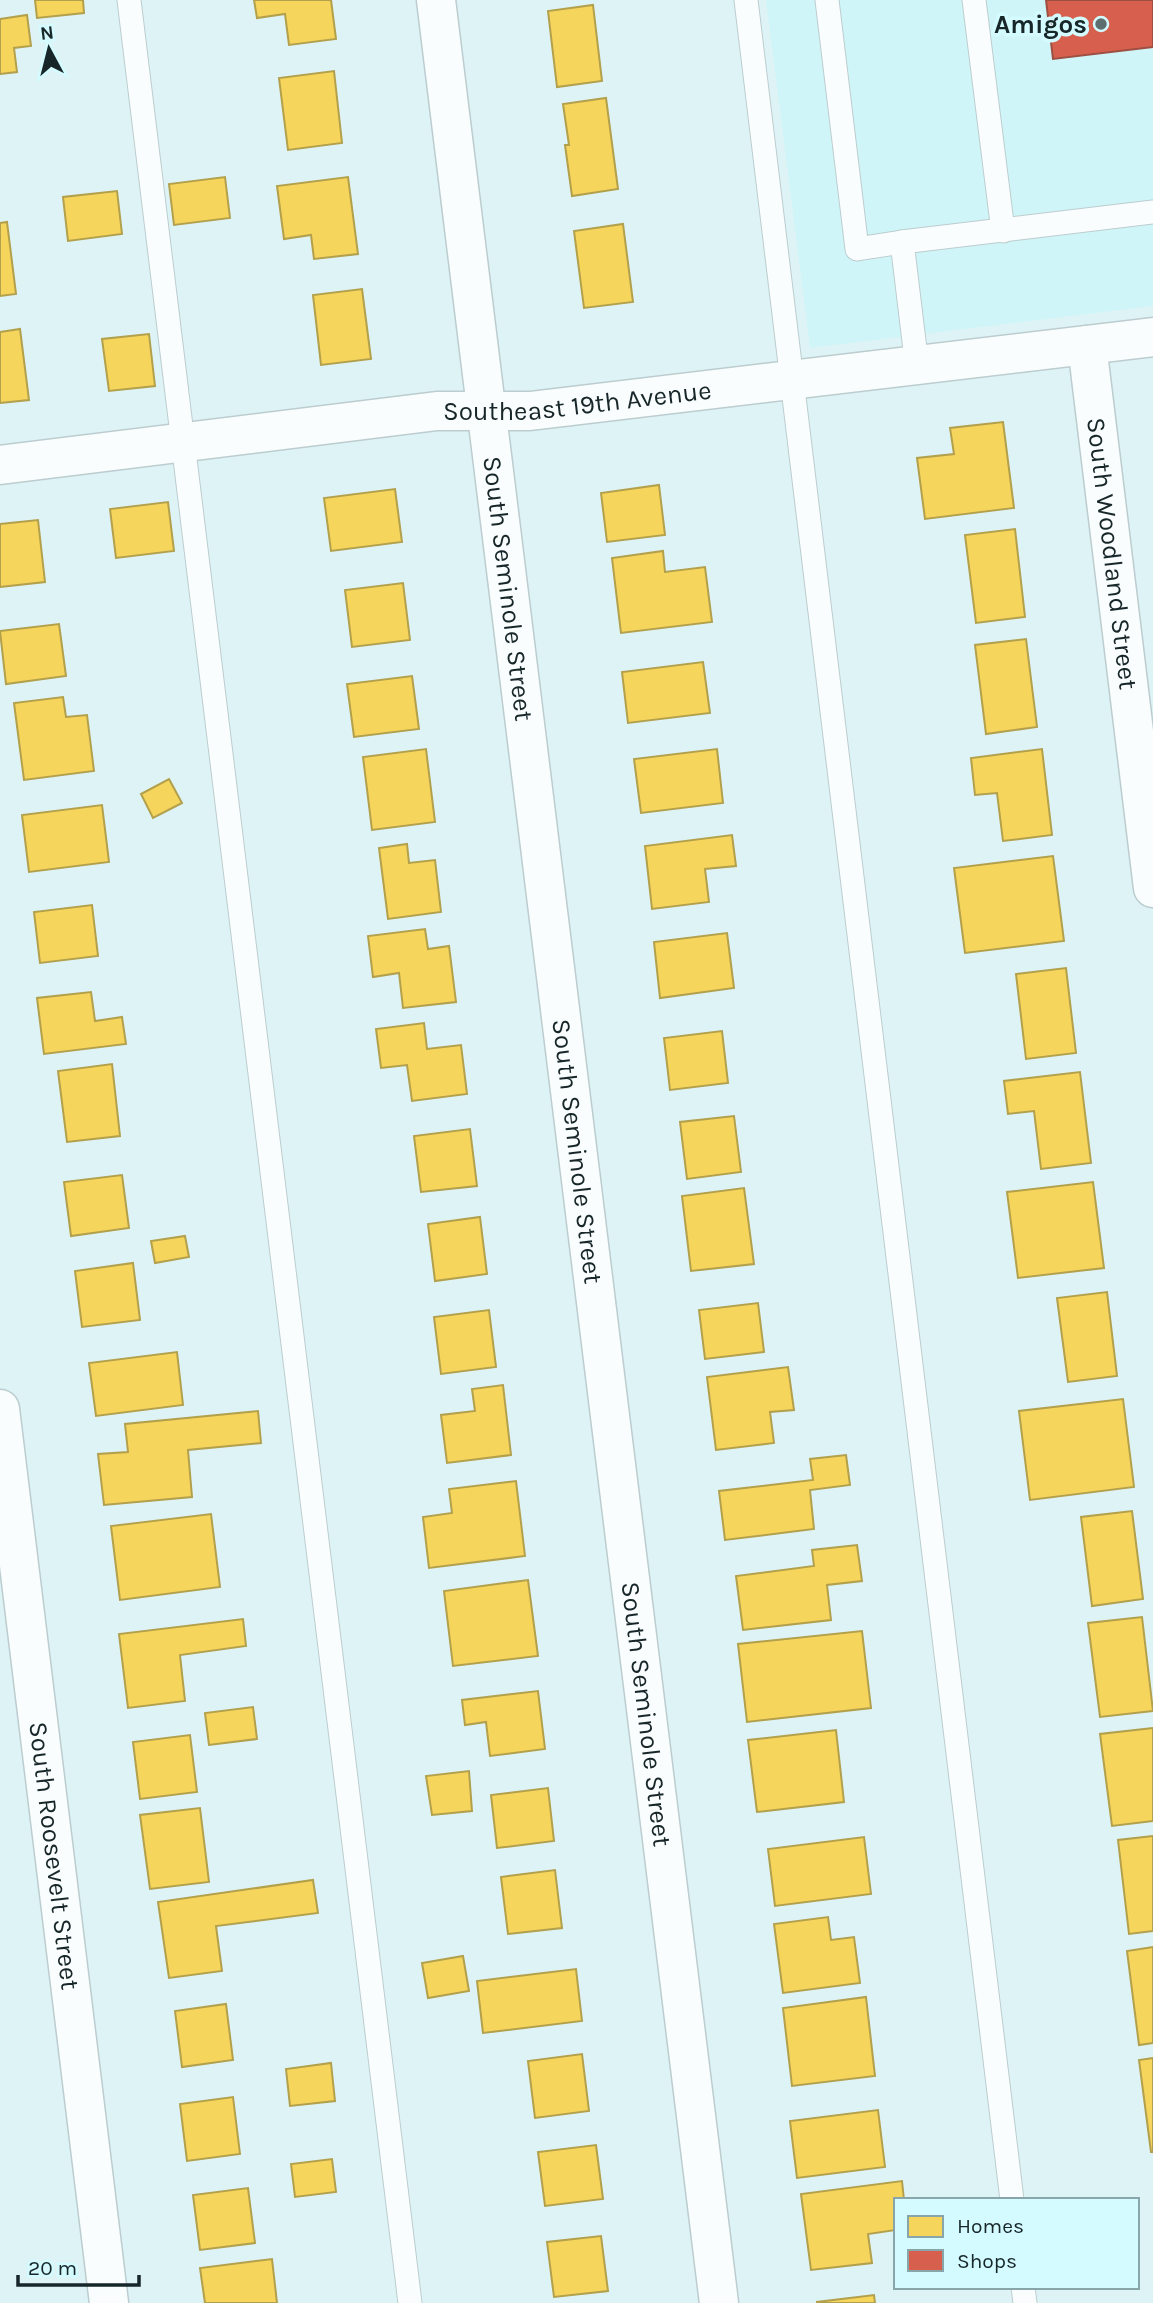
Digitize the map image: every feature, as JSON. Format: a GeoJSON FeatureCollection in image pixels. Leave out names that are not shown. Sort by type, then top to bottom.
{"type":"FeatureCollection","features":[{"type":"Feature","properties":{"kind":"street","name":"South Seminole Street"},"geometry":{"type":"LineString","coordinates":[[436,0],[719,2303]]}},
{"type":"Feature","properties":{"kind":"street","name":"Southeast 19th Avenue"},"geometry":{"type":"LineString","coordinates":[[0,465],[437,411],[530,411],[1153,337]]}},
{"type":"Feature","properties":{"kind":"street","name":"South Woodland Street"},"geometry":{"type":"LineString","coordinates":[[1087,345],[1153,888]]}},
{"type":"Feature","properties":{"kind":"street","name":"South Roosevelt Street"},"geometry":{"type":"LineString","coordinates":[[0,1409],[109,2303]]}},
{"type":"Feature","properties":{"kind":"lane"},"geometry":{"type":"LineString","coordinates":[[129,0],[410,2303]]}},
{"type":"Feature","properties":{"kind":"lane"},"geometry":{"type":"LineString","coordinates":[[746,0],[1012,2198]]}},
{"type":"Feature","properties":{"kind":"lane"},"geometry":{"type":"LineString","coordinates":[[827,0],[857,249],[1153,212]]}},
{"type":"Feature","properties":{"kind":"lane"},"geometry":{"type":"LineString","coordinates":[[974,0],[1003,231]]}},
{"type":"Feature","properties":{"kind":"lane"},"geometry":{"type":"LineString","coordinates":[[902,242],[917,366]]}},
{"type":"Feature","properties":{"kind":"shaded area"},"geometry":{"type":"Polygon","coordinates":[[[766,0],[1153,0],[1153,306],[810,348],[766,0]]]}},
{"type":"Feature","properties":{"kind":"building: Homes"},"geometry":{"type":"Polygon","coordinates":[[[35,0],[83,0],[84,13],[37,18],[35,0]]]}},
{"type":"Feature","properties":{"kind":"building: Homes"},"geometry":{"type":"Polygon","coordinates":[[[254,0],[331,0],[336,39],[289,45],[285,14],[257,18],[254,0]]]}},
{"type":"Feature","properties":{"kind":"building: Homes"},"geometry":{"type":"Polygon","coordinates":[[[593,5],[602,81],[557,87],[548,11],[593,5]]]}},
{"type":"Feature","properties":{"kind":"building: Homes"},"geometry":{"type":"Polygon","coordinates":[[[27,15],[31,46],[14,48],[17,72],[0,74],[0,19],[27,15]]]}},
{"type":"Feature","properties":{"kind":"building: Homes"},"geometry":{"type":"Polygon","coordinates":[[[334,71],[342,143],[288,150],[279,78],[334,71]]]}},
{"type":"Feature","properties":{"kind":"building: Homes"},"geometry":{"type":"Polygon","coordinates":[[[606,98],[618,189],[572,196],[563,104],[606,98]]]}},
{"type":"Feature","properties":{"kind":"building: Homes"},"geometry":{"type":"Polygon","coordinates":[[[225,177],[230,218],[174,225],[169,184],[225,177]]]}},
{"type":"Feature","properties":{"kind":"building: Homes"},"geometry":{"type":"Polygon","coordinates":[[[348,177],[358,254],[314,259],[311,235],[284,239],[277,186],[348,177]]]}},
{"type":"Feature","properties":{"kind":"building: Homes"},"geometry":{"type":"Polygon","coordinates":[[[117,191],[122,234],[68,241],[63,197],[117,191]]]}},
{"type":"Feature","properties":{"kind":"building: Homes"},"geometry":{"type":"Polygon","coordinates":[[[7,222],[16,294],[0,296],[0,223],[7,222]]]}},
{"type":"Feature","properties":{"kind":"building: Homes"},"geometry":{"type":"Polygon","coordinates":[[[623,224],[633,302],[584,308],[574,231],[623,224]]]}},
{"type":"Feature","properties":{"kind":"building: Homes"},"geometry":{"type":"Polygon","coordinates":[[[362,289],[371,359],[321,365],[313,295],[362,289]]]}},
{"type":"Feature","properties":{"kind":"building: Homes"},"geometry":{"type":"Polygon","coordinates":[[[20,329],[29,400],[0,403],[0,332],[20,329]]]}},
{"type":"Feature","properties":{"kind":"building: Homes"},"geometry":{"type":"Polygon","coordinates":[[[149,334],[155,386],[109,391],[102,339],[149,334]]]}},
{"type":"Feature","properties":{"kind":"building: Homes"},"geometry":{"type":"Polygon","coordinates":[[[1003,422],[1014,508],[925,519],[917,458],[954,454],[950,428],[1003,422]]]}},
{"type":"Feature","properties":{"kind":"building: Homes"},"geometry":{"type":"Polygon","coordinates":[[[659,485],[665,535],[607,542],[601,493],[659,485]]]}},
{"type":"Feature","properties":{"kind":"building: Homes"},"geometry":{"type":"Polygon","coordinates":[[[395,489],[402,542],[331,551],[324,498],[395,489]]]}},
{"type":"Feature","properties":{"kind":"building: Homes"},"geometry":{"type":"Polygon","coordinates":[[[168,502],[174,551],[116,558],[110,509],[168,502]]]}},
{"type":"Feature","properties":{"kind":"building: Homes"},"geometry":{"type":"Polygon","coordinates":[[[38,520],[45,582],[0,587],[0,524],[38,520]]]}},
{"type":"Feature","properties":{"kind":"building: Homes"},"geometry":{"type":"Polygon","coordinates":[[[1015,529],[1025,617],[976,623],[965,535],[1015,529]]]}},
{"type":"Feature","properties":{"kind":"building: Homes"},"geometry":{"type":"Polygon","coordinates":[[[663,551],[665,572],[705,567],[712,622],[621,633],[612,558],[663,551]]]}},
{"type":"Feature","properties":{"kind":"building: Homes"},"geometry":{"type":"Polygon","coordinates":[[[403,583],[410,640],[352,647],[345,590],[403,583]]]}},
{"type":"Feature","properties":{"kind":"building: Homes"},"geometry":{"type":"Polygon","coordinates":[[[59,624],[66,676],[6,684],[0,631],[59,624]]]}},
{"type":"Feature","properties":{"kind":"building: Homes"},"geometry":{"type":"Polygon","coordinates":[[[1026,639],[1037,727],[986,734],[975,645],[1026,639]]]}},
{"type":"Feature","properties":{"kind":"building: Homes"},"geometry":{"type":"Polygon","coordinates":[[[703,662],[710,713],[628,723],[622,672],[703,662]]]}},
{"type":"Feature","properties":{"kind":"building: Homes"},"geometry":{"type":"Polygon","coordinates":[[[412,676],[419,729],[354,737],[347,684],[412,676]]]}},
{"type":"Feature","properties":{"kind":"building: Homes"},"geometry":{"type":"Polygon","coordinates":[[[63,697],[66,717],[87,715],[94,771],[24,780],[14,703],[63,697]]]}},
{"type":"Feature","properties":{"kind":"building: Homes"},"geometry":{"type":"Polygon","coordinates":[[[426,749],[435,822],[372,830],[363,757],[426,749]]]}},
{"type":"Feature","properties":{"kind":"building: Homes"},"geometry":{"type":"Polygon","coordinates":[[[717,749],[723,803],[641,813],[634,759],[717,749]]]}},
{"type":"Feature","properties":{"kind":"building: Homes"},"geometry":{"type":"Polygon","coordinates":[[[1042,749],[1052,835],[1003,841],[997,793],[975,795],[971,758],[1042,749]]]}},
{"type":"Feature","properties":{"kind":"building: Homes"},"geometry":{"type":"Polygon","coordinates":[[[169,779],[182,803],[153,818],[141,794],[169,779]]]}},
{"type":"Feature","properties":{"kind":"building: Homes"},"geometry":{"type":"Polygon","coordinates":[[[102,805],[109,862],[29,872],[22,815],[102,805]]]}},
{"type":"Feature","properties":{"kind":"building: Homes"},"geometry":{"type":"Polygon","coordinates":[[[732,835],[736,866],[705,869],[709,902],[652,909],[645,846],[732,835]]]}},
{"type":"Feature","properties":{"kind":"building: Homes"},"geometry":{"type":"Polygon","coordinates":[[[407,844],[409,863],[435,860],[441,912],[388,919],[379,848],[407,844]]]}},
{"type":"Feature","properties":{"kind":"building: Homes"},"geometry":{"type":"Polygon","coordinates":[[[1053,856],[1064,941],[965,953],[954,868],[1053,856]]]}},
{"type":"Feature","properties":{"kind":"building: Homes"},"geometry":{"type":"Polygon","coordinates":[[[92,905],[98,956],[40,963],[34,912],[92,905]]]}},
{"type":"Feature","properties":{"kind":"building: Homes"},"geometry":{"type":"Polygon","coordinates":[[[425,929],[428,949],[449,946],[456,1002],[403,1008],[399,973],[373,977],[368,936],[425,929]]]}},
{"type":"Feature","properties":{"kind":"building: Homes"},"geometry":{"type":"Polygon","coordinates":[[[727,933],[734,988],[660,998],[654,942],[727,933]]]}},
{"type":"Feature","properties":{"kind":"building: Homes"},"geometry":{"type":"Polygon","coordinates":[[[1066,968],[1076,1053],[1026,1059],[1016,974],[1066,968]]]}},
{"type":"Feature","properties":{"kind":"building: Homes"},"geometry":{"type":"Polygon","coordinates":[[[91,992],[95,1021],[122,1017],[126,1044],[44,1054],[37,998],[91,992]]]}},
{"type":"Feature","properties":{"kind":"building: Homes"},"geometry":{"type":"Polygon","coordinates":[[[424,1023],[427,1049],[461,1045],[467,1094],[412,1101],[407,1065],[381,1068],[376,1029],[424,1023]]]}},
{"type":"Feature","properties":{"kind":"building: Homes"},"geometry":{"type":"Polygon","coordinates":[[[722,1031],[728,1083],[670,1090],[664,1038],[722,1031]]]}},
{"type":"Feature","properties":{"kind":"building: Homes"},"geometry":{"type":"Polygon","coordinates":[[[112,1064],[120,1136],[67,1142],[58,1071],[112,1064]]]}},
{"type":"Feature","properties":{"kind":"building: Homes"},"geometry":{"type":"Polygon","coordinates":[[[1080,1072],[1091,1163],[1041,1169],[1034,1111],[1008,1114],[1004,1081],[1080,1072]]]}},
{"type":"Feature","properties":{"kind":"building: Homes"},"geometry":{"type":"Polygon","coordinates":[[[734,1116],[741,1172],[687,1179],[680,1122],[734,1116]]]}},
{"type":"Feature","properties":{"kind":"building: Homes"},"geometry":{"type":"Polygon","coordinates":[[[470,1129],[477,1186],[421,1192],[414,1136],[470,1129]]]}},
{"type":"Feature","properties":{"kind":"building: Homes"},"geometry":{"type":"Polygon","coordinates":[[[122,1175],[129,1228],[71,1236],[64,1182],[122,1175]]]}},
{"type":"Feature","properties":{"kind":"building: Homes"},"geometry":{"type":"Polygon","coordinates":[[[1093,1182],[1104,1268],[1018,1278],[1007,1192],[1093,1182]]]}},
{"type":"Feature","properties":{"kind":"building: Homes"},"geometry":{"type":"Polygon","coordinates":[[[744,1188],[754,1264],[691,1271],[682,1196],[744,1188]]]}},
{"type":"Feature","properties":{"kind":"building: Homes"},"geometry":{"type":"Polygon","coordinates":[[[480,1217],[487,1274],[435,1281],[428,1224],[480,1217]]]}},
{"type":"Feature","properties":{"kind":"building: Homes"},"geometry":{"type":"Polygon","coordinates":[[[185,1236],[189,1257],[155,1263],[151,1241],[185,1236]]]}},
{"type":"Feature","properties":{"kind":"building: Homes"},"geometry":{"type":"Polygon","coordinates":[[[133,1263],[140,1320],[82,1327],[75,1271],[133,1263]]]}},
{"type":"Feature","properties":{"kind":"building: Homes"},"geometry":{"type":"Polygon","coordinates":[[[1107,1292],[1117,1376],[1068,1382],[1057,1298],[1107,1292]]]}},
{"type":"Feature","properties":{"kind":"building: Homes"},"geometry":{"type":"Polygon","coordinates":[[[758,1303],[764,1352],[705,1359],[699,1310],[758,1303]]]}},
{"type":"Feature","properties":{"kind":"building: Homes"},"geometry":{"type":"Polygon","coordinates":[[[489,1310],[496,1367],[441,1374],[434,1317],[489,1310]]]}},
{"type":"Feature","properties":{"kind":"building: Homes"},"geometry":{"type":"Polygon","coordinates":[[[177,1352],[183,1405],[96,1416],[89,1363],[177,1352]]]}},
{"type":"Feature","properties":{"kind":"building: Homes"},"geometry":{"type":"Polygon","coordinates":[[[788,1367],[794,1410],[770,1412],[774,1443],[716,1450],[707,1377],[788,1367]]]}},
{"type":"Feature","properties":{"kind":"building: Homes"},"geometry":{"type":"Polygon","coordinates":[[[503,1385],[511,1455],[447,1463],[441,1415],[475,1411],[472,1389],[503,1385]]]}},
{"type":"Feature","properties":{"kind":"building: Homes"},"geometry":{"type":"Polygon","coordinates":[[[1123,1399],[1134,1487],[1030,1500],[1019,1411],[1123,1399]]]}},
{"type":"Feature","properties":{"kind":"building: Homes"},"geometry":{"type":"Polygon","coordinates":[[[258,1411],[261,1443],[188,1450],[192,1497],[104,1505],[98,1454],[128,1452],[125,1424],[258,1411]]]}},
{"type":"Feature","properties":{"kind":"building: Homes"},"geometry":{"type":"Polygon","coordinates":[[[846,1455],[850,1485],[810,1490],[814,1529],[725,1540],[719,1491],[813,1480],[810,1459],[846,1455]]]}},
{"type":"Feature","properties":{"kind":"building: Homes"},"geometry":{"type":"Polygon","coordinates":[[[516,1481],[525,1556],[429,1568],[423,1517],[452,1513],[449,1489],[516,1481]]]}},
{"type":"Feature","properties":{"kind":"building: Homes"},"geometry":{"type":"Polygon","coordinates":[[[1132,1511],[1143,1599],[1092,1606],[1081,1517],[1132,1511]]]}},
{"type":"Feature","properties":{"kind":"building: Homes"},"geometry":{"type":"Polygon","coordinates":[[[211,1514],[220,1587],[120,1600],[111,1526],[211,1514]]]}},
{"type":"Feature","properties":{"kind":"building: Homes"},"geometry":{"type":"Polygon","coordinates":[[[857,1545],[862,1581],[827,1585],[831,1620],[743,1630],[736,1576],[814,1566],[812,1550],[857,1545]]]}},
{"type":"Feature","properties":{"kind":"building: Homes"},"geometry":{"type":"Polygon","coordinates":[[[528,1580],[538,1656],[453,1666],[444,1591],[528,1580]]]}},
{"type":"Feature","properties":{"kind":"building: Homes"},"geometry":{"type":"Polygon","coordinates":[[[1142,1617],[1153,1711],[1100,1717],[1088,1623],[1142,1617]]]}},
{"type":"Feature","properties":{"kind":"building: Homes"},"geometry":{"type":"Polygon","coordinates":[[[243,1619],[246,1646],[180,1655],[185,1701],[128,1708],[119,1634],[243,1619]]]}},
{"type":"Feature","properties":{"kind":"building: Homes"},"geometry":{"type":"Polygon","coordinates":[[[862,1631],[871,1708],[747,1722],[738,1644],[862,1631]]]}},
{"type":"Feature","properties":{"kind":"building: Homes"},"geometry":{"type":"Polygon","coordinates":[[[538,1691],[545,1749],[490,1756],[486,1722],[465,1725],[462,1700],[538,1691]]]}},
{"type":"Feature","properties":{"kind":"building: Homes"},"geometry":{"type":"Polygon","coordinates":[[[253,1707],[257,1739],[209,1745],[205,1713],[253,1707]]]}},
{"type":"Feature","properties":{"kind":"building: Homes"},"geometry":{"type":"Polygon","coordinates":[[[1153,1728],[1153,1821],[1112,1826],[1100,1734],[1153,1728]]]}},
{"type":"Feature","properties":{"kind":"building: Homes"},"geometry":{"type":"Polygon","coordinates":[[[836,1730],[844,1802],[757,1812],[748,1740],[836,1730]]]}},
{"type":"Feature","properties":{"kind":"building: Homes"},"geometry":{"type":"Polygon","coordinates":[[[190,1735],[197,1792],[140,1799],[133,1742],[190,1735]]]}},
{"type":"Feature","properties":{"kind":"building: Homes"},"geometry":{"type":"Polygon","coordinates":[[[469,1771],[472,1811],[432,1815],[426,1776],[469,1771]]]}},
{"type":"Feature","properties":{"kind":"building: Homes"},"geometry":{"type":"Polygon","coordinates":[[[548,1788],[554,1841],[497,1848],[491,1795],[548,1788]]]}},
{"type":"Feature","properties":{"kind":"building: Homes"},"geometry":{"type":"Polygon","coordinates":[[[200,1808],[209,1882],[150,1889],[140,1815],[200,1808]]]}},
{"type":"Feature","properties":{"kind":"building: Homes"},"geometry":{"type":"Polygon","coordinates":[[[1153,1836],[1153,1931],[1129,1934],[1118,1840],[1153,1836]]]}},
{"type":"Feature","properties":{"kind":"building: Homes"},"geometry":{"type":"Polygon","coordinates":[[[864,1837],[871,1894],[775,1906],[768,1849],[864,1837]]]}},
{"type":"Feature","properties":{"kind":"building: Homes"},"geometry":{"type":"Polygon","coordinates":[[[555,1870],[562,1928],[508,1934],[501,1877],[555,1870]]]}},
{"type":"Feature","properties":{"kind":"building: Homes"},"geometry":{"type":"Polygon","coordinates":[[[313,1880],[318,1913],[216,1926],[222,1971],[169,1978],[158,1902],[313,1880]]]}},
{"type":"Feature","properties":{"kind":"building: Homes"},"geometry":{"type":"Polygon","coordinates":[[[828,1917],[831,1940],[854,1937],[860,1983],[783,1993],[774,1924],[828,1917]]]}},
{"type":"Feature","properties":{"kind":"building: Homes"},"geometry":{"type":"Polygon","coordinates":[[[1153,1947],[1153,2043],[1139,2045],[1127,1951],[1153,1947]]]}},
{"type":"Feature","properties":{"kind":"building: Homes"},"geometry":{"type":"Polygon","coordinates":[[[463,1956],[469,1991],[428,1998],[422,1963],[463,1956]]]}},
{"type":"Feature","properties":{"kind":"building: Homes"},"geometry":{"type":"Polygon","coordinates":[[[576,1969],[582,2021],[483,2033],[477,1981],[576,1969]]]}},
{"type":"Feature","properties":{"kind":"building: Homes"},"geometry":{"type":"Polygon","coordinates":[[[866,1997],[875,2076],[792,2086],[783,2008],[866,1997]]]}},
{"type":"Feature","properties":{"kind":"building: Homes"},"geometry":{"type":"Polygon","coordinates":[[[226,2004],[233,2060],[182,2067],[175,2011],[226,2004]]]}},
{"type":"Feature","properties":{"kind":"building: Homes"},"geometry":{"type":"Polygon","coordinates":[[[582,2054],[589,2111],[535,2118],[528,2061],[582,2054]]]}},
{"type":"Feature","properties":{"kind":"building: Homes"},"geometry":{"type":"Polygon","coordinates":[[[1153,2058],[1153,2152],[1151,2152],[1139,2060],[1153,2058]]]}},
{"type":"Feature","properties":{"kind":"building: Homes"},"geometry":{"type":"Polygon","coordinates":[[[331,2063],[335,2101],[290,2106],[286,2069],[331,2063]]]}},
{"type":"Feature","properties":{"kind":"building: Homes"},"geometry":{"type":"Polygon","coordinates":[[[233,2097],[240,2154],[187,2161],[180,2104],[233,2097]]]}},
{"type":"Feature","properties":{"kind":"building: Homes"},"geometry":{"type":"Polygon","coordinates":[[[878,2110],[885,2167],[797,2178],[790,2121],[878,2110]]]}},
{"type":"Feature","properties":{"kind":"building: Homes"},"geometry":{"type":"Polygon","coordinates":[[[596,2145],[603,2199],[545,2206],[538,2152],[596,2145]]]}},
{"type":"Feature","properties":{"kind":"building: Homes"},"geometry":{"type":"Polygon","coordinates":[[[332,2159],[336,2192],[295,2197],[291,2164],[332,2159]]]}},
{"type":"Feature","properties":{"kind":"building: Homes"},"geometry":{"type":"Polygon","coordinates":[[[902,2181],[904,2198],[894,2198],[894,2230],[868,2234],[872,2263],[811,2270],[801,2194],[902,2181]]]}},
{"type":"Feature","properties":{"kind":"building: Homes"},"geometry":{"type":"Polygon","coordinates":[[[248,2188],[255,2243],[200,2250],[193,2195],[248,2188]]]}},
{"type":"Feature","properties":{"kind":"building: Homes"},"geometry":{"type":"Polygon","coordinates":[[[601,2236],[608,2291],[554,2297],[547,2242],[601,2236]]]}},
{"type":"Feature","properties":{"kind":"building: Homes"},"geometry":{"type":"Polygon","coordinates":[[[272,2259],[277,2303],[205,2303],[200,2268],[272,2259]]]}},
{"type":"Feature","properties":{"kind":"building: Homes"},"geometry":{"type":"Polygon","coordinates":[[[874,2295],[875,2303],[817,2303],[817,2302],[874,2295]]]}},
{"type":"Feature","properties":{"kind":"building: Shops","name":"Amigos"},"geometry":{"type":"Polygon","coordinates":[[[1046,0],[1153,0],[1153,47],[1053,59],[1046,0]]]}},
{"type":"Feature","properties":{"kind":"place","name":"Amigos"},"geometry":{"type":"Point","coordinates":[1101,24]}}]}
